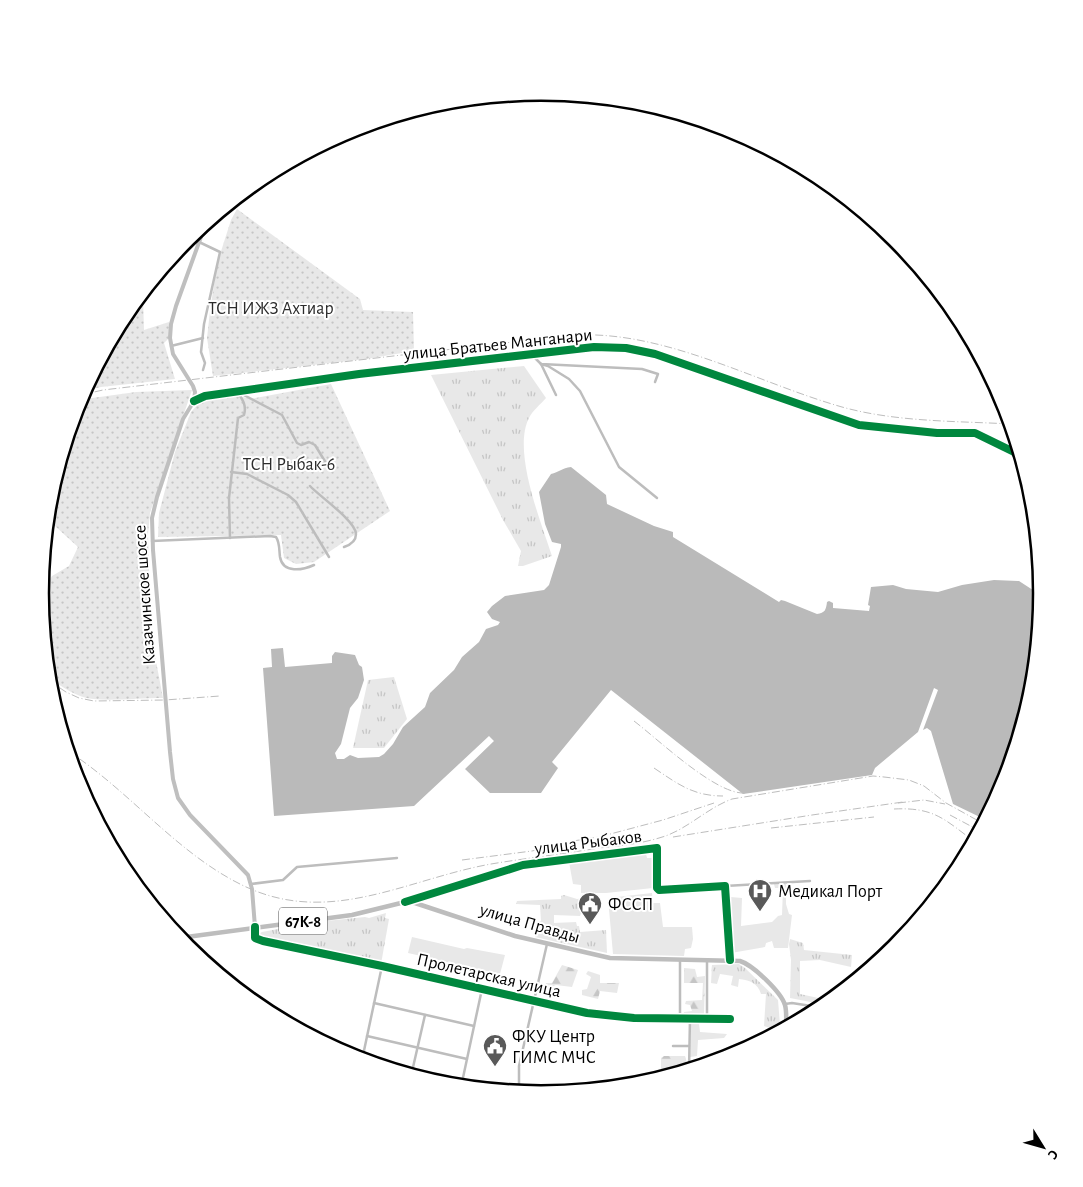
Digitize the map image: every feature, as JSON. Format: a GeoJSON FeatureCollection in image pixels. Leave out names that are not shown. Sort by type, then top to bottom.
{"type":"FeatureCollection","features":[{"type":"Feature","properties":{"kind":"main road"},"geometry":{"type":"LineString","coordinates":[[194,401],[195,392],[193,386],[178,363],[171,346],[170,330],[200,238]]}},
{"type":"Feature","properties":{"kind":"main road","name":"Казачинское шоссе"},"geometry":{"type":"LineString","coordinates":[[194,401],[183,419],[157,497],[152,518],[152,541],[173,780],[178,798],[190,815],[248,875],[251,884],[255,927]]}},
{"type":"Feature","properties":{"kind":"main road","name":"улица Правды"},"geometry":{"type":"LineString","coordinates":[[255,927],[352,915],[405,902],[415,903],[515,936],[610,958],[740,961],[749,965],[770,984],[785,1004]]}},
{"type":"Feature","properties":{"kind":"main road","name":"67К-8"},"geometry":{"type":"LineString","coordinates":[[188,937],[255,927]]}},
{"type":"Feature","properties":{"kind":"main road"},"geometry":{"type":"LineString","coordinates":[[785,1004],[786,1021]]}},
{"type":"Feature","properties":{"kind":"street"},"geometry":{"type":"LineString","coordinates":[[199,242],[220,252],[209,296],[201,352],[205,363],[203,370]]}},
{"type":"Feature","properties":{"kind":"street"},"geometry":{"type":"LineString","coordinates":[[171,346],[203,338]]}},
{"type":"Feature","properties":{"kind":"street","name":"улица Братьев Манганари"},"geometry":{"type":"LineString","coordinates":[[194,401],[205,396],[359,374],[594,347],[626,348],[655,354],[859,425],[937,433],[975,433],[1013,451]]}},
{"type":"Feature","properties":{"kind":"street"},"geometry":{"type":"LineString","coordinates":[[532,355],[541,364],[556,395]]}},
{"type":"Feature","properties":{"kind":"street"},"geometry":{"type":"LineString","coordinates":[[541,364],[642,369],[658,374],[655,382]]}},
{"type":"Feature","properties":{"kind":"street"},"geometry":{"type":"LineString","coordinates":[[541,364],[548,366],[569,379],[580,391],[619,468],[657,498]]}},
{"type":"Feature","properties":{"kind":"street"},"geometry":{"type":"LineString","coordinates":[[237,391],[282,415],[297,443],[301,445],[309,442],[315,445],[329,468]]}},
{"type":"Feature","properties":{"kind":"street"},"geometry":{"type":"LineString","coordinates":[[230,538],[229,498],[231,472],[238,418],[244,415],[246,410],[244,401],[237,391]]}},
{"type":"Feature","properties":{"kind":"street"},"geometry":{"type":"LineString","coordinates":[[231,472],[247,474],[288,495],[296,502],[329,557]]}},
{"type":"Feature","properties":{"kind":"street"},"geometry":{"type":"LineString","coordinates":[[310,486],[354,528],[356,534],[354,540],[351,544],[344,547]]}},
{"type":"Feature","properties":{"kind":"street"},"geometry":{"type":"LineString","coordinates":[[152,541],[270,536],[276,537],[280,560],[285,566],[296,570],[314,565]]}},
{"type":"Feature","properties":{"kind":"street","name":"улица Рыбаков"},"geometry":{"type":"LineString","coordinates":[[405,902],[523,865],[657,848],[657,888],[659,890],[725,886]]}},
{"type":"Feature","properties":{"kind":"street"},"geometry":{"type":"LineString","coordinates":[[251,884],[283,880],[297,866],[397,858]]}},
{"type":"Feature","properties":{"kind":"street"},"geometry":{"type":"LineString","coordinates":[[730,960],[725,886],[810,881]]}},
{"type":"Feature","properties":{"kind":"street","name":"Пролетарская улица"},"geometry":{"type":"LineString","coordinates":[[255,927],[255,938],[263,941],[599,1014],[634,1018],[730,1019]]}},
{"type":"Feature","properties":{"kind":"street"},"geometry":{"type":"LineString","coordinates":[[519,1085],[519,1066],[547,944]]}},
{"type":"Feature","properties":{"kind":"street"},"geometry":{"type":"LineString","coordinates":[[680,960],[680,1018]]}},
{"type":"Feature","properties":{"kind":"street"},"geometry":{"type":"LineString","coordinates":[[707,961],[707,1018]]}},
{"type":"Feature","properties":{"kind":"street"},"geometry":{"type":"LineString","coordinates":[[363,1053],[382,966]]}},
{"type":"Feature","properties":{"kind":"street"},"geometry":{"type":"LineString","coordinates":[[463,1080],[482,989]]}},
{"type":"Feature","properties":{"kind":"street"},"geometry":{"type":"LineString","coordinates":[[374,1003],[474,1026]]}},
{"type":"Feature","properties":{"kind":"street"},"geometry":{"type":"LineString","coordinates":[[785,1004],[792,1003],[810,1006]]}},
{"type":"Feature","properties":{"kind":"street"},"geometry":{"type":"LineString","coordinates":[[413,1069],[425,1015]]}},
{"type":"Feature","properties":{"kind":"street"},"geometry":{"type":"LineString","coordinates":[[688,1063],[690,1018]]}},
{"type":"Feature","properties":{"kind":"street"},"geometry":{"type":"LineString","coordinates":[[367,1036],[467,1059]]}},
{"type":"Feature","properties":{"kind":"street"},"geometry":{"type":"LineString","coordinates":[[673,1046],[689,1046]]}},
{"type":"Feature","properties":{"kind":"green space","name":"ТСН ИЖЗ Ахтиар"},"geometry":{"type":"Polygon","coordinates":[[[237,209],[360,299],[363,310],[413,312],[414,351],[366,359],[213,376],[207,338],[210,311],[217,264],[231,220],[237,209]]]}},
{"type":"Feature","properties":{"kind":"green space"},"geometry":{"type":"Polygon","coordinates":[[[143,305],[144,330],[169,322],[169,338],[164,343],[175,379],[94,389],[115,347],[143,305]]]}},
{"type":"Feature","properties":{"kind":"green space"},"geometry":{"type":"Polygon","coordinates":[[[524,366],[546,398],[529,418],[525,432],[524,449],[530,487],[552,556],[518,566],[521,551],[503,520],[431,375],[524,366]]]}},
{"type":"Feature","properties":{"kind":"green space","name":"ТСН Рыбак-6"},"geometry":{"type":"Polygon","coordinates":[[[331,384],[390,511],[314,562],[296,564],[284,558],[281,535],[158,537],[159,513],[175,452],[191,412],[204,398],[232,394],[250,399],[331,384]]]}},
{"type":"Feature","properties":{"kind":"green space"},"geometry":{"type":"Polygon","coordinates":[[[192,390],[150,513],[148,535],[151,635],[163,698],[93,699],[75,694],[57,683],[50,626],[49,580],[52,576],[69,566],[78,547],[53,526],[66,466],[75,435],[89,398],[136,392],[192,390]]]}},
{"type":"Feature","properties":{"kind":"green space"},"geometry":{"type":"Polygon","coordinates":[[[394,677],[407,719],[384,748],[353,748],[368,680],[394,677]]]}},
{"type":"Feature","properties":{"kind":"green space"},"geometry":{"type":"Polygon","coordinates":[[[646,854],[647,858],[656,858],[653,888],[606,893],[581,893],[581,885],[573,884],[569,862],[646,854]]]}},
{"type":"Feature","properties":{"kind":"green space"},"geometry":{"type":"Polygon","coordinates":[[[774,884],[786,884],[786,904],[789,914],[792,915],[788,948],[774,948],[772,941],[766,943],[765,947],[731,953],[730,897],[742,898],[741,926],[772,922],[782,915],[783,888],[775,888],[774,884]]]}},
{"type":"Feature","properties":{"kind":"green space"},"geometry":{"type":"Polygon","coordinates":[[[652,893],[653,903],[660,903],[663,927],[692,927],[693,939],[691,948],[685,949],[684,956],[613,954],[608,898],[652,893]]]}},
{"type":"Feature","properties":{"kind":"green space"},"geometry":{"type":"Polygon","coordinates":[[[564,895],[577,899],[586,898],[586,901],[581,903],[582,911],[580,916],[554,915],[554,923],[576,922],[580,932],[606,930],[607,953],[535,937],[539,932],[538,921],[541,921],[540,905],[516,904],[517,901],[561,899],[561,896],[564,895]]]}},
{"type":"Feature","properties":{"kind":"green space"},"geometry":{"type":"Polygon","coordinates":[[[386,913],[385,918],[389,919],[381,964],[265,940],[259,937],[258,934],[316,922],[369,918],[386,913]]]}},
{"type":"Feature","properties":{"kind":"green space"},"geometry":{"type":"Polygon","coordinates":[[[412,937],[464,949],[505,955],[500,974],[408,953],[412,937]]]}},
{"type":"Feature","properties":{"kind":"green space"},"geometry":{"type":"Polygon","coordinates":[[[790,939],[803,943],[804,950],[852,955],[851,967],[820,960],[800,961],[800,994],[821,999],[815,1003],[790,998],[791,960],[790,939]]]}},
{"type":"Feature","properties":{"kind":"green space"},"geometry":{"type":"Polygon","coordinates":[[[739,964],[745,968],[778,1000],[780,1024],[770,1028],[764,1026],[766,994],[761,994],[758,987],[753,983],[739,979],[738,987],[731,985],[733,976],[720,974],[717,984],[711,983],[712,965],[739,964]]]}},
{"type":"Feature","properties":{"kind":"green space"},"geometry":{"type":"Polygon","coordinates":[[[562,965],[578,970],[572,987],[545,986],[546,983],[552,983],[562,965]]]}},
{"type":"Feature","properties":{"kind":"green space"},"geometry":{"type":"Polygon","coordinates":[[[684,968],[695,969],[697,977],[705,976],[704,1015],[683,1016],[684,1012],[692,1011],[690,1005],[685,1004],[686,1001],[702,1000],[703,983],[684,983],[684,968]]]}},
{"type":"Feature","properties":{"kind":"green space"},"geometry":{"type":"Polygon","coordinates":[[[588,971],[600,975],[600,983],[619,983],[617,993],[600,991],[598,999],[582,995],[582,990],[587,989],[591,977],[586,974],[588,971]]]}},
{"type":"Feature","properties":{"kind":"green space"},"geometry":{"type":"Polygon","coordinates":[[[691,1024],[699,1024],[700,1032],[727,1034],[724,1038],[698,1040],[697,1056],[690,1057],[691,1024]]]}},
{"type":"Feature","properties":{"kind":"green space"},"geometry":{"type":"Polygon","coordinates":[[[664,1056],[685,1056],[686,1064],[661,1071],[661,1058],[664,1056]]]}},
{"type":"Feature","properties":{"kind":"shaded area"},"geometry":{"type":"Polygon","coordinates":[[[571,467],[606,495],[607,504],[654,526],[673,532],[673,537],[779,602],[781,600],[785,601],[817,614],[825,611],[829,601],[833,603],[833,608],[869,611],[871,587],[893,585],[906,589],[938,592],[962,585],[994,580],[1019,581],[1034,591],[1033,626],[1025,690],[1008,752],[997,782],[980,817],[953,804],[931,731],[927,728],[923,730],[938,690],[934,688],[918,732],[875,768],[872,775],[743,794],[611,690],[552,762],[558,768],[541,793],[490,793],[465,769],[494,741],[489,736],[414,806],[274,816],[263,668],[272,667],[271,649],[283,648],[285,667],[332,663],[332,656],[335,652],[355,655],[359,665],[362,667],[364,680],[358,698],[350,708],[341,744],[335,753],[337,759],[344,759],[350,755],[358,758],[379,757],[384,754],[393,744],[403,727],[425,707],[430,693],[454,670],[462,657],[479,642],[486,629],[498,625],[500,622],[492,619],[487,612],[492,606],[505,596],[544,590],[549,585],[561,544],[552,542],[545,524],[539,492],[551,474],[571,467]]]}},
{"type":"Feature","properties":{"kind":"railway"},"geometry":{"type":"LineString","coordinates":[[92,392],[564,336],[599,335],[635,339],[670,347],[809,396],[862,412],[926,420],[1004,424]]}},
{"type":"Feature","properties":{"kind":"railway"},"geometry":{"type":"LineString","coordinates":[[57,686],[79,698],[94,701],[165,700],[220,696]]}},
{"type":"Feature","properties":{"kind":"railway"},"geometry":{"type":"LineString","coordinates":[[634,721],[672,753],[704,776],[733,791],[745,793]]}},
{"type":"Feature","properties":{"kind":"railway"},"geometry":{"type":"LineString","coordinates":[[77,757],[112,784],[175,840],[220,873],[244,886],[276,897],[307,902],[338,901],[368,896],[491,864],[644,842],[669,835],[713,808],[732,799],[873,776],[909,780],[924,786],[946,803],[978,821]]}},
{"type":"Feature","properties":{"kind":"railway"},"geometry":{"type":"LineString","coordinates":[[654,768],[686,788],[703,794],[723,796]]}},
{"type":"Feature","properties":{"kind":"railway"},"geometry":{"type":"LineString","coordinates":[[898,803],[924,800],[945,804]]}},
{"type":"Feature","properties":{"kind":"railway"},"geometry":{"type":"LineString","coordinates":[[673,837],[903,802]]}},
{"type":"Feature","properties":{"kind":"railway"},"geometry":{"type":"LineString","coordinates":[[462,860],[532,851],[599,837],[663,820],[714,803]]}},
{"type":"Feature","properties":{"kind":"railway"},"geometry":{"type":"LineString","coordinates":[[894,809],[920,810],[939,816],[969,838]]}},
{"type":"Feature","properties":{"kind":"railway"},"geometry":{"type":"LineString","coordinates":[[950,815],[974,828]]}},
{"type":"Feature","properties":{"kind":"railway"},"geometry":{"type":"LineString","coordinates":[[771,828],[874,817]]}},
{"type":"Feature","properties":{"kind":"cycle path"},"geometry":{"type":"LineString","coordinates":[[194,401],[205,396],[359,374],[594,347],[626,348],[655,354],[859,425],[937,433],[975,433],[1013,451]]}},
{"type":"Feature","properties":{"kind":"cycle path"},"geometry":{"type":"LineString","coordinates":[[405,902],[523,865],[657,848],[657,888],[659,890],[725,886],[730,960]]}},
{"type":"Feature","properties":{"kind":"cycle path"},"geometry":{"type":"LineString","coordinates":[[255,927],[255,938],[263,941],[587,1013],[634,1018],[730,1019]]}},
{"type":"Feature","properties":{"kind":"place","name":"Медикал Порт"},"geometry":{"type":"Point","coordinates":[760,912]}},
{"type":"Feature","properties":{"kind":"place","name":"ФССП"},"geometry":{"type":"Point","coordinates":[590,925]}},
{"type":"Feature","properties":{"kind":"place","name":"ФКУ Центр ГИМС МЧС"},"geometry":{"type":"Point","coordinates":[495,1067]}}]}
